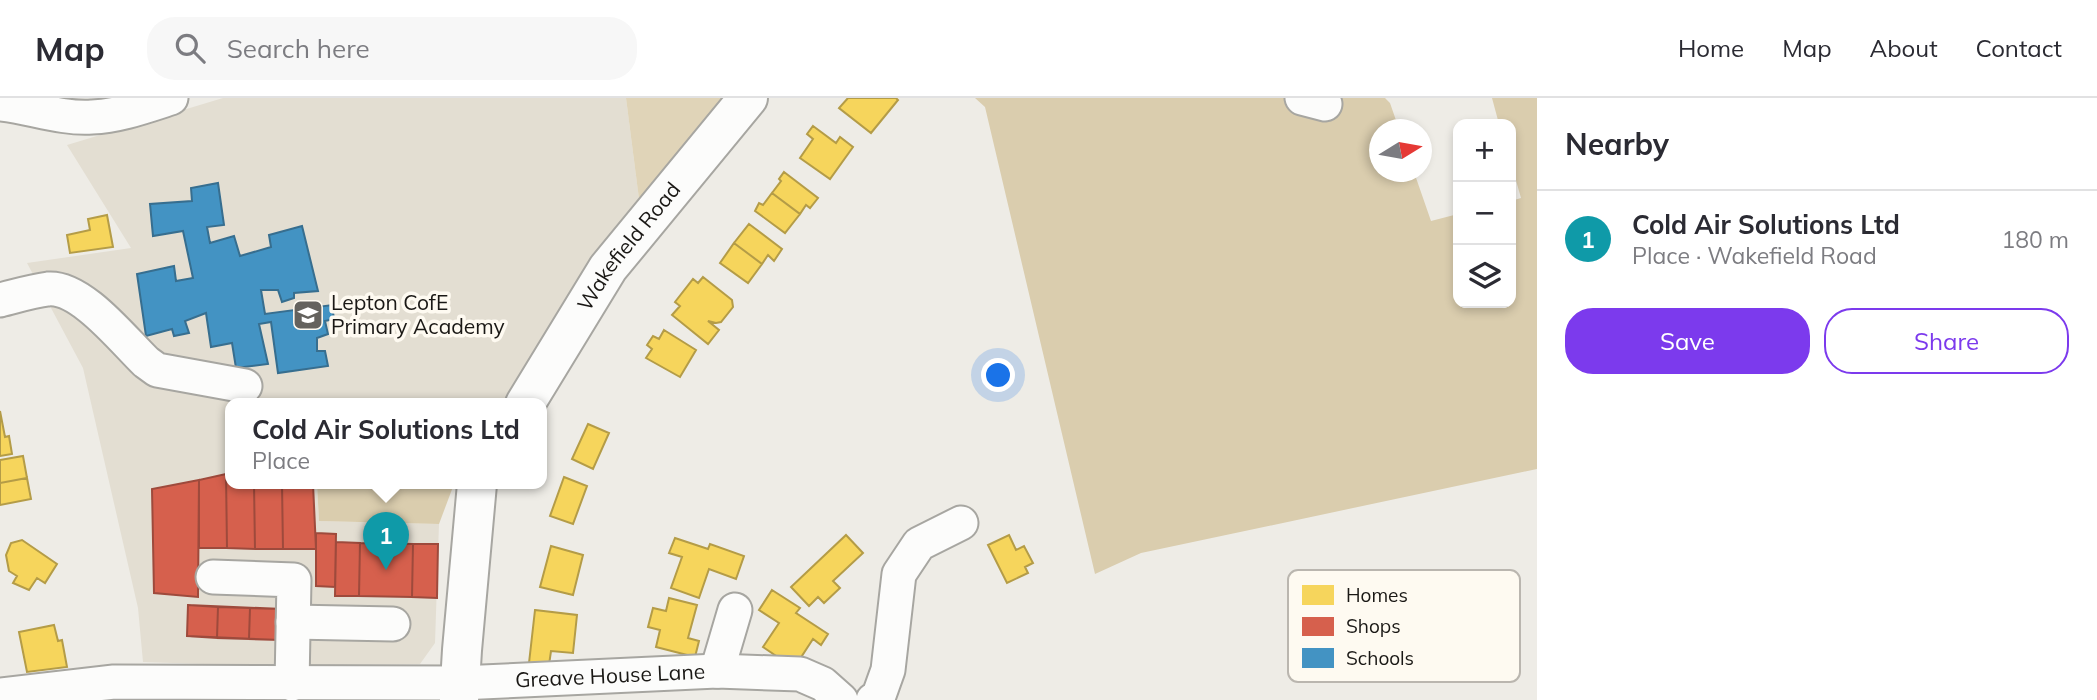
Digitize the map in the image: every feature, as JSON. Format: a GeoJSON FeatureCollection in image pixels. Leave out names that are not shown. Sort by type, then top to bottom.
{"type":"FeatureCollection","features":[{"type":"Feature","properties":{"kind":"highway","name":"Wakefield Road"},"geometry":{"type":"LineString","coordinates":[[529,398],[608,268],[748,98]]}},
{"type":"Feature","properties":{"kind":"highway"},"geometry":{"type":"LineString","coordinates":[[460,692],[477,489]]}},
{"type":"Feature","properties":{"kind":"street"},"geometry":{"type":"LineString","coordinates":[[0,104],[58,115],[92,117],[131,111],[171,98]]}},
{"type":"Feature","properties":{"kind":"street"},"geometry":{"type":"LineString","coordinates":[[0,300],[50,289],[69,292],[85,301],[157,370],[245,386]]}},
{"type":"Feature","properties":{"kind":"street"},"geometry":{"type":"LineString","coordinates":[[873,700],[878,698],[888,670],[899,574],[919,544],[961,523]]}},
{"type":"Feature","properties":{"kind":"street"},"geometry":{"type":"LineString","coordinates":[[213,577],[294,580],[292,684]]}},
{"type":"Feature","properties":{"kind":"street","name":"Greave House Lane"},"geometry":{"type":"LineString","coordinates":[[717,671],[735,610]]}},
{"type":"Feature","properties":{"kind":"street"},"geometry":{"type":"LineString","coordinates":[[293,622],[393,624]]}},
{"type":"Feature","properties":{"kind":"street","name":"Greave House Lane"},"geometry":{"type":"LineString","coordinates":[[0,695],[114,682],[292,684],[460,692],[717,671],[800,674],[823,684],[841,700]]}},
{"type":"Feature","properties":{"kind":"shaded area","name":"Lepton CofE Primary Academy"},"geometry":{"type":"Polygon","coordinates":[[[223,98],[626,98],[639,199],[505,398],[225,398],[225,489],[317,489],[319,521],[439,524],[435,643],[420,664],[260,666],[143,662],[138,608],[83,368],[27,263],[131,248],[67,145],[223,98]]]}},
{"type":"Feature","properties":{"kind":"shaded area"},"geometry":{"type":"Polygon","coordinates":[[[626,98],[722,98],[639,199],[626,98]]]}},
{"type":"Feature","properties":{"kind":"shaded area"},"geometry":{"type":"Polygon","coordinates":[[[975,98],[1385,98],[1390,103],[1396,119],[1369,119],[1369,182],[1417,182],[1431,221],[1453,215],[1453,308],[1516,308],[1516,200],[1521,198],[1516,180],[1516,119],[1498,119],[1492,98],[1537,98],[1537,469],[1141,553],[1095,574],[985,107],[975,98]]]}},
{"type":"Feature","properties":{"kind":"shaded area"},"geometry":{"type":"Polygon","coordinates":[[[317,489],[452,489],[439,524],[319,521],[317,489]]]}},
{"type":"Feature","properties":{"kind":"building: Homes"},"geometry":{"type":"Polygon","coordinates":[[[848,98],[898,100],[871,133],[839,108],[848,98]]]}},
{"type":"Feature","properties":{"kind":"building: Homes"},"geometry":{"type":"Polygon","coordinates":[[[813,126],[836,143],[840,137],[853,147],[830,179],[800,158],[813,139],[807,134],[813,126]]]}},
{"type":"Feature","properties":{"kind":"building: Homes"},"geometry":{"type":"Polygon","coordinates":[[[784,172],[818,198],[810,208],[806,205],[800,214],[772,193],[784,172]]]}},
{"type":"Feature","properties":{"kind":"building: Homes"},"geometry":{"type":"Polygon","coordinates":[[[772,193],[800,214],[785,233],[755,211],[759,203],[763,205],[772,193]]]}},
{"type":"Feature","properties":{"kind":"building: Homes"},"geometry":{"type":"Polygon","coordinates":[[[107,215],[113,247],[70,253],[67,235],[90,230],[88,219],[107,215]]]}},
{"type":"Feature","properties":{"kind":"building: Homes"},"geometry":{"type":"Polygon","coordinates":[[[749,224],[782,249],[774,261],[768,255],[762,264],[734,243],[749,224]]]}},
{"type":"Feature","properties":{"kind":"building: Homes"},"geometry":{"type":"Polygon","coordinates":[[[734,243],[762,264],[748,283],[720,263],[734,243]]]}},
{"type":"Feature","properties":{"kind":"building: Homes"},"geometry":{"type":"Polygon","coordinates":[[[703,277],[732,300],[733,307],[721,322],[708,321],[719,330],[708,344],[672,315],[680,306],[675,302],[693,279],[698,283],[703,277]]]}},
{"type":"Feature","properties":{"kind":"building: Homes"},"geometry":{"type":"Polygon","coordinates":[[[664,330],[696,350],[680,377],[646,358],[652,349],[647,345],[653,336],[659,339],[664,330]]]}},
{"type":"Feature","properties":{"kind":"building: Homes"},"geometry":{"type":"Polygon","coordinates":[[[0,411],[5,437],[9,436],[12,454],[0,456],[0,411]]]}},
{"type":"Feature","properties":{"kind":"building: Homes"},"geometry":{"type":"Polygon","coordinates":[[[588,424],[609,433],[593,469],[572,459],[588,424]]]}},
{"type":"Feature","properties":{"kind":"building: Homes"},"geometry":{"type":"Polygon","coordinates":[[[23,456],[27,478],[0,483],[0,460],[23,456]]]}},
{"type":"Feature","properties":{"kind":"building: Homes"},"geometry":{"type":"Polygon","coordinates":[[[564,477],[587,486],[573,524],[550,516],[564,477]]]}},
{"type":"Feature","properties":{"kind":"building: Homes"},"geometry":{"type":"Polygon","coordinates":[[[27,478],[31,499],[0,505],[0,483],[27,478]]]}},
{"type":"Feature","properties":{"kind":"building: Homes"},"geometry":{"type":"Polygon","coordinates":[[[846,535],[863,553],[833,581],[840,588],[824,603],[818,597],[809,606],[791,587],[846,535]]]}},
{"type":"Feature","properties":{"kind":"building: Homes"},"geometry":{"type":"Polygon","coordinates":[[[1009,535],[1016,550],[1024,546],[1033,563],[1025,567],[1028,573],[1007,583],[988,545],[1009,535]]]}},
{"type":"Feature","properties":{"kind":"building: Homes"},"geometry":{"type":"Polygon","coordinates":[[[675,538],[708,549],[710,544],[744,556],[736,579],[709,569],[699,598],[671,588],[682,557],[669,553],[675,538]]]}},
{"type":"Feature","properties":{"kind":"building: Homes"},"geometry":{"type":"Polygon","coordinates":[[[22,540],[57,564],[45,583],[37,578],[29,590],[13,583],[17,576],[9,571],[6,555],[11,543],[22,540]]]}},
{"type":"Feature","properties":{"kind":"building: Homes"},"geometry":{"type":"Polygon","coordinates":[[[551,546],[583,555],[573,595],[540,587],[551,546]]]}},
{"type":"Feature","properties":{"kind":"building: Homes"},"geometry":{"type":"Polygon","coordinates":[[[772,590],[800,608],[796,613],[828,634],[821,645],[813,639],[794,668],[763,647],[779,623],[759,610],[772,590]]]}},
{"type":"Feature","properties":{"kind":"building: Homes"},"geometry":{"type":"Polygon","coordinates":[[[669,598],[697,605],[688,638],[699,641],[695,657],[656,647],[660,630],[648,627],[653,608],[666,611],[669,598]]]}},
{"type":"Feature","properties":{"kind":"building: Homes"},"geometry":{"type":"Polygon","coordinates":[[[535,610],[577,615],[573,653],[551,651],[549,665],[529,663],[535,610]]]}},
{"type":"Feature","properties":{"kind":"building: Homes"},"geometry":{"type":"Polygon","coordinates":[[[54,625],[58,641],[62,640],[67,667],[27,672],[19,632],[54,625]]]}},
{"type":"Feature","properties":{"kind":"building: Shops"},"geometry":{"type":"Polygon","coordinates":[[[225,474],[227,548],[199,548],[199,480],[225,474]]]}},
{"type":"Feature","properties":{"kind":"building: Shops"},"geometry":{"type":"Polygon","coordinates":[[[199,480],[198,597],[154,593],[152,489],[199,480]]]}},
{"type":"Feature","properties":{"kind":"building: Shops"},"geometry":{"type":"Polygon","coordinates":[[[226,489],[254,489],[255,549],[227,548],[226,489]]]}},
{"type":"Feature","properties":{"kind":"building: Shops"},"geometry":{"type":"Polygon","coordinates":[[[254,489],[282,489],[283,549],[255,549],[254,489]]]}},
{"type":"Feature","properties":{"kind":"building: Shops"},"geometry":{"type":"Polygon","coordinates":[[[282,489],[313,489],[316,549],[283,549],[282,489]]]}},
{"type":"Feature","properties":{"kind":"building: Shops"},"geometry":{"type":"Polygon","coordinates":[[[316,533],[336,534],[335,587],[316,586],[316,533]]]}},
{"type":"Feature","properties":{"kind":"building: Shops"},"geometry":{"type":"Polygon","coordinates":[[[336,542],[360,543],[359,596],[335,596],[336,542]]]}},
{"type":"Feature","properties":{"kind":"building: Shops"},"geometry":{"type":"Polygon","coordinates":[[[360,543],[413,544],[412,597],[359,596],[360,543]]]}},
{"type":"Feature","properties":{"kind":"building: Shops"},"geometry":{"type":"Polygon","coordinates":[[[413,544],[438,544],[437,598],[412,597],[413,544]]]}},
{"type":"Feature","properties":{"kind":"building: Shops"},"geometry":{"type":"Polygon","coordinates":[[[188,605],[218,607],[217,638],[187,636],[188,605]]]}},
{"type":"Feature","properties":{"kind":"building: Shops"},"geometry":{"type":"Polygon","coordinates":[[[188,605],[282,609],[280,640],[187,636],[188,605]]]}},
{"type":"Feature","properties":{"kind":"building: Shops"},"geometry":{"type":"Polygon","coordinates":[[[218,607],[250,608],[249,639],[217,638],[218,607]]]}},
{"type":"Feature","properties":{"kind":"building: Shops"},"geometry":{"type":"Polygon","coordinates":[[[250,608],[282,609],[280,640],[249,639],[250,608]]]}},
{"type":"Feature","properties":{"kind":"building: Schools"},"geometry":{"type":"Polygon","coordinates":[[[218,183],[224,225],[207,227],[210,243],[234,236],[240,256],[271,247],[269,235],[302,226],[318,291],[294,293],[294,298],[282,302],[278,290],[261,290],[265,314],[332,305],[334,319],[325,321],[328,334],[317,338],[317,351],[325,351],[328,366],[278,373],[271,322],[259,324],[268,364],[236,368],[232,343],[211,347],[206,313],[185,321],[189,333],[174,336],[172,329],[146,336],[137,274],[174,266],[176,281],[193,278],[183,231],[153,236],[150,204],[192,201],[191,188],[218,183]]]}},
{"type":"Feature","properties":{"kind":"place","name":"Lepton CofE Primary Academy"},"geometry":{"type":"Point","coordinates":[308,315]}},
{"type":"Feature","properties":{"kind":"place","name":"Cold Air Solutions Ltd"},"geometry":{"type":"Point","coordinates":[386,570]}}]}
